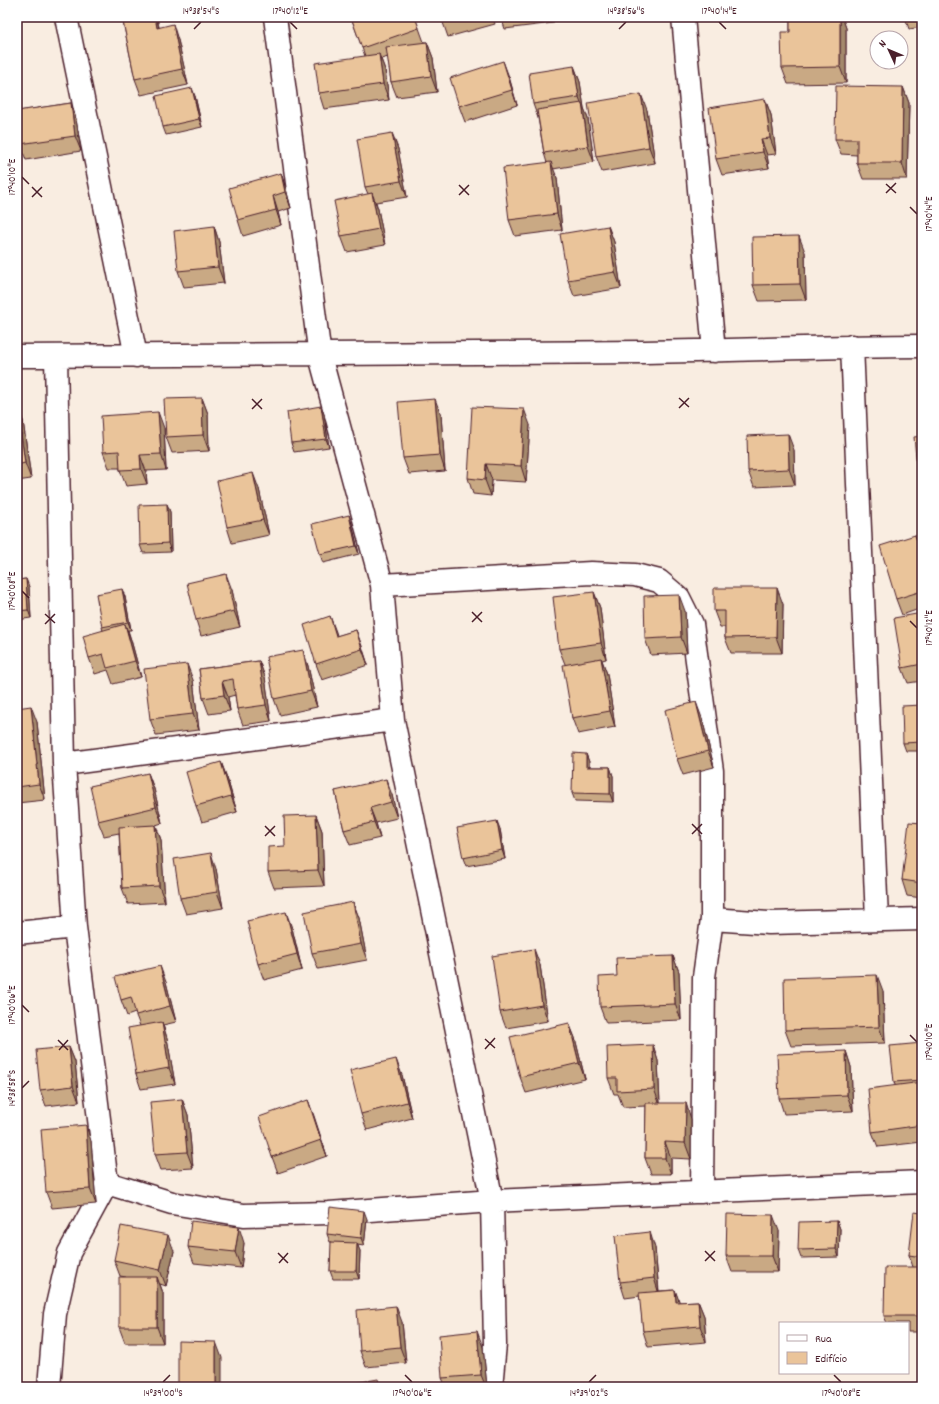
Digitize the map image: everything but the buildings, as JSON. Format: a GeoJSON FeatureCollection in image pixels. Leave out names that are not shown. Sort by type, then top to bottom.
{"type":"FeatureCollection","features":[{"type":"Feature","properties":{"kind":"street"},"geometry":{"type":"LineString","coordinates":[[66,17],[136,356]]}},
{"type":"Feature","properties":{"kind":"street"},"geometry":{"type":"LineString","coordinates":[[275,17],[320,356],[382,585],[393,720],[492,1201],[495,1344],[491,1387]]}},
{"type":"Feature","properties":{"kind":"street"},"geometry":{"type":"LineString","coordinates":[[683,17],[714,351]]}},
{"type":"Feature","properties":{"kind":"street"},"geometry":{"type":"LineString","coordinates":[[852,346],[877,919]]}},
{"type":"Feature","properties":{"kind":"street"},"geometry":{"type":"LineString","coordinates":[[17,356],[320,356],[714,351],[852,346],[922,346]]}},
{"type":"Feature","properties":{"kind":"street"},"geometry":{"type":"LineString","coordinates":[[49,1387],[55,1314],[70,1253],[107,1183],[75,927],[64,764],[56,356]]}},
{"type":"Feature","properties":{"kind":"street"},"geometry":{"type":"LineString","coordinates":[[382,585],[591,573],[635,575],[659,581],[679,598],[692,624],[712,771],[712,919],[704,977],[702,1192]]}},
{"type":"Feature","properties":{"kind":"street"},"geometry":{"type":"LineString","coordinates":[[64,764],[393,720]]}},
{"type":"Feature","properties":{"kind":"street"},"geometry":{"type":"LineString","coordinates":[[712,919],[769,923],[922,919]]}},
{"type":"Feature","properties":{"kind":"street"},"geometry":{"type":"LineString","coordinates":[[17,932],[75,927]]}},
{"type":"Feature","properties":{"kind":"street"},"geometry":{"type":"LineString","coordinates":[[107,1183],[172,1203],[244,1215],[329,1214],[492,1201],[922,1182]]}}]}
